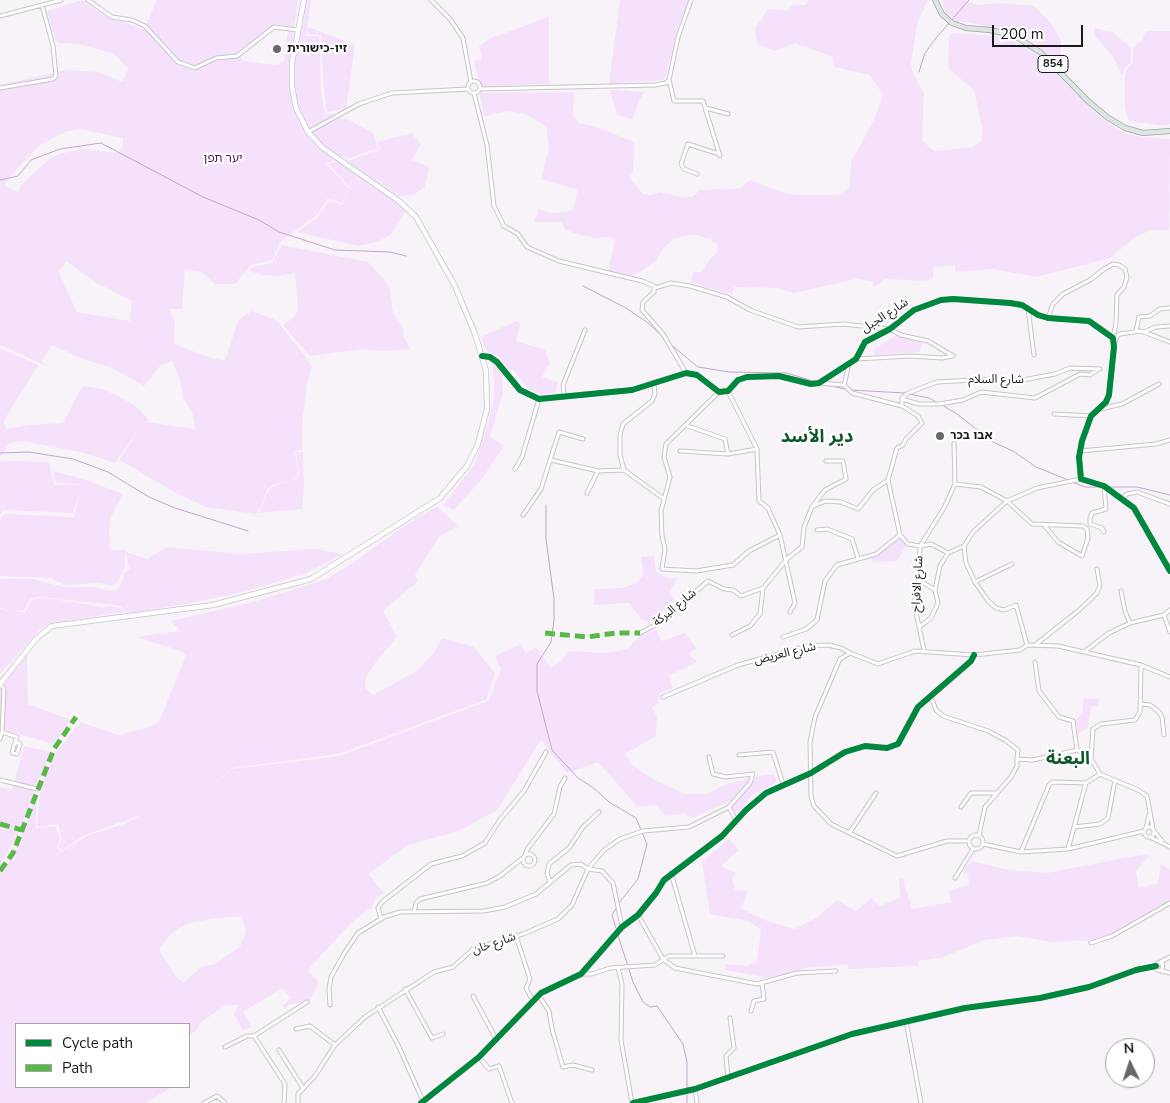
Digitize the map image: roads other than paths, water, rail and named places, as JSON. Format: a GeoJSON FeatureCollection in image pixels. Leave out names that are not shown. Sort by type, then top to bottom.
{"type":"FeatureCollection","features":[{"type":"Feature","properties":{"kind":"main road"},"geometry":{"type":"LineString","coordinates":[[0,685],[36,639],[52,626],[213,605],[311,579],[440,498],[468,466],[478,444],[487,410],[487,378],[482,356],[455,286],[416,217],[398,201],[323,148],[308,132],[296,108],[292,87],[292,63],[304,0]]}},
{"type":"Feature","properties":{"kind":"main road","name":"854"},"geometry":{"type":"LineString","coordinates":[[935,0],[942,14],[952,23],[966,28],[1015,36],[1040,52],[1088,101],[1107,117],[1125,128],[1143,133],[1170,131]]}},
{"type":"Feature","properties":{"kind":"street"},"geometry":{"type":"LineString","coordinates":[[0,16],[61,0]]}},
{"type":"Feature","properties":{"kind":"street"},"geometry":{"type":"LineString","coordinates":[[88,0],[112,17],[132,20],[145,26],[178,62],[195,68],[216,58],[237,56],[274,27],[298,30]]}},
{"type":"Feature","properties":{"kind":"street"},"geometry":{"type":"LineString","coordinates":[[431,0],[450,19],[463,38],[471,82],[468,89]]}},
{"type":"Feature","properties":{"kind":"street"},"geometry":{"type":"LineString","coordinates":[[474,93],[480,89],[666,84],[669,80],[678,37],[691,0]]}},
{"type":"Feature","properties":{"kind":"street"},"geometry":{"type":"LineString","coordinates":[[0,88],[53,79],[56,76],[53,46],[42,5]]}},
{"type":"Feature","properties":{"kind":"street"},"geometry":{"type":"LineString","coordinates":[[669,80],[673,90],[674,101],[703,101],[720,155],[688,144],[681,164],[684,168],[697,174]]}},
{"type":"Feature","properties":{"kind":"street"},"geometry":{"type":"LineString","coordinates":[[471,82],[477,82],[480,89]]}},
{"type":"Feature","properties":{"kind":"street"},"geometry":{"type":"LineString","coordinates":[[308,132],[359,104],[392,93],[468,89],[474,93],[487,145],[494,206],[504,226],[518,234],[527,247],[559,261],[642,281],[655,288]]}},
{"type":"Feature","properties":{"kind":"street"},"geometry":{"type":"LineString","coordinates":[[705,108],[728,114]]}},
{"type":"Feature","properties":{"kind":"street"},"geometry":{"type":"LineString","coordinates":[[1048,318],[1053,304],[1063,294],[1090,280],[1104,268],[1113,264],[1119,265],[1125,269],[1127,277],[1124,287],[1117,295],[1116,323],[1112,338],[1114,347]]}},
{"type":"Feature","properties":{"kind":"street"},"geometry":{"type":"LineString","coordinates":[[686,374],[663,334],[642,310],[643,302],[652,295],[655,288],[671,282],[727,297],[750,310],[798,327],[843,324],[890,329],[901,335],[928,342],[953,356],[942,358],[911,356],[856,359]]}},
{"type":"Feature","properties":{"kind":"street","name":"شارع الجبل"},"geometry":{"type":"LineString","coordinates":[[819,383],[856,359],[865,342],[890,329],[914,310],[941,300],[953,299],[1022,305],[1048,318],[1089,321],[1112,338]]}},
{"type":"Feature","properties":{"kind":"street"},"geometry":{"type":"LineString","coordinates":[[1136,331],[1138,317],[1150,316],[1160,309],[1170,308]]}},
{"type":"Feature","properties":{"kind":"street"},"geometry":{"type":"LineString","coordinates":[[1028,309],[1034,355]]}},
{"type":"Feature","properties":{"kind":"street"},"geometry":{"type":"LineString","coordinates":[[1100,409],[1109,395],[1117,336],[1156,327],[1170,326]]}},
{"type":"Feature","properties":{"kind":"street"},"geometry":{"type":"LineString","coordinates":[[564,395],[564,385],[584,330]]}},
{"type":"Feature","properties":{"kind":"street"},"geometry":{"type":"LineString","coordinates":[[1145,331],[1170,342]]}},
{"type":"Feature","properties":{"kind":"street"},"geometry":{"type":"LineString","coordinates":[[482,356],[490,357],[497,362],[520,390],[539,399],[564,395],[632,390],[686,374],[697,375],[719,392]]}},
{"type":"Feature","properties":{"kind":"street"},"geometry":{"type":"LineString","coordinates":[[844,385],[850,363]]}},
{"type":"Feature","properties":{"kind":"street","name":"شارع السلام"},"geometry":{"type":"LineString","coordinates":[[1092,367],[1100,369],[1090,375],[1080,374],[1035,398],[981,392],[963,400],[940,404],[913,403],[902,398],[908,392],[937,382],[991,379],[1012,382],[1055,374],[1070,368],[1092,367]]}},
{"type":"Feature","properties":{"kind":"street"},"geometry":{"type":"LineString","coordinates":[[780,535],[749,551],[733,565],[696,571],[662,570],[665,549],[661,526],[664,499],[670,477],[664,457],[666,444],[719,392],[728,391],[738,380],[747,377],[779,376],[811,384],[844,385],[852,393],[902,406],[918,416],[922,423],[906,439],[903,445],[897,448],[888,480],[900,535],[876,554],[836,566],[825,581],[816,620],[806,629],[783,637]]}},
{"type":"Feature","properties":{"kind":"street"},"geometry":{"type":"LineString","coordinates":[[624,470],[620,455],[620,435],[623,424],[652,401],[655,394],[654,384]]}},
{"type":"Feature","properties":{"kind":"street"},"geometry":{"type":"LineString","coordinates":[[1081,479],[1080,451],[1094,411],[1122,404],[1159,384]]}},
{"type":"Feature","properties":{"kind":"street"},"geometry":{"type":"LineString","coordinates":[[728,391],[757,449],[759,501],[768,508],[780,535],[795,603],[790,612]]}},
{"type":"Feature","properties":{"kind":"street"},"geometry":{"type":"LineString","coordinates":[[902,398],[902,406]]}},
{"type":"Feature","properties":{"kind":"street"},"geometry":{"type":"LineString","coordinates":[[515,469],[524,450],[539,399]]}},
{"type":"Feature","properties":{"kind":"street"},"geometry":{"type":"LineString","coordinates":[[1054,414],[1091,416]]}},
{"type":"Feature","properties":{"kind":"street"},"geometry":{"type":"LineString","coordinates":[[685,425],[725,439],[728,454]]}},
{"type":"Feature","properties":{"kind":"street"},"geometry":{"type":"LineString","coordinates":[[523,515],[538,497],[559,432],[584,439]]}},
{"type":"Feature","properties":{"kind":"street"},"geometry":{"type":"LineString","coordinates":[[1080,451],[1156,444],[1170,440]]}},
{"type":"Feature","properties":{"kind":"street"},"geometry":{"type":"LineString","coordinates":[[920,546],[944,508],[954,484],[954,443]]}},
{"type":"Feature","properties":{"kind":"street"},"geometry":{"type":"LineString","coordinates":[[680,451],[728,454],[757,449]]}},
{"type":"Feature","properties":{"kind":"street"},"geometry":{"type":"LineString","coordinates":[[551,460],[598,470],[624,470],[664,499]]}},
{"type":"Feature","properties":{"kind":"street"},"geometry":{"type":"LineString","coordinates":[[732,635],[750,626],[760,614],[763,588],[786,559],[802,547],[804,527],[812,507],[825,490],[846,479],[843,461],[826,461]]}},
{"type":"Feature","properties":{"kind":"street"},"geometry":{"type":"LineString","coordinates":[[587,493],[598,470]]}},
{"type":"Feature","properties":{"kind":"street"},"geometry":{"type":"LineString","coordinates":[[934,590],[940,566],[948,553],[964,546],[973,532],[1007,501],[1037,488],[1081,479],[1104,486],[1123,497],[1139,514],[1170,571]]}},
{"type":"Feature","properties":{"kind":"street"},"geometry":{"type":"LineString","coordinates":[[812,507],[825,501],[841,502],[858,509],[873,490],[888,480]]}},
{"type":"Feature","properties":{"kind":"street"},"geometry":{"type":"LineString","coordinates":[[954,484],[981,487],[1007,501],[1032,524],[1075,525],[1087,529],[1088,538],[1082,556],[1058,542],[1044,525]]}},
{"type":"Feature","properties":{"kind":"street"},"geometry":{"type":"LineString","coordinates":[[1104,486],[1106,509],[1092,513],[1090,518],[1090,524],[1102,528],[1104,532]]}},
{"type":"Feature","properties":{"kind":"street"},"geometry":{"type":"LineString","coordinates":[[1123,497],[1127,494],[1138,492],[1170,504]]}},
{"type":"Feature","properties":{"kind":"street"},"geometry":{"type":"LineString","coordinates":[[817,530],[827,529],[852,538],[858,558]]}},
{"type":"Feature","properties":{"kind":"street","name":"شارع الافراح"},"geometry":{"type":"LineString","coordinates":[[900,535],[908,544],[920,546],[931,544],[948,553]]}},
{"type":"Feature","properties":{"kind":"street","name":"شارع الافراح"},"geometry":{"type":"LineString","coordinates":[[920,546],[919,579],[914,604],[924,650]]}},
{"type":"Feature","properties":{"kind":"street"},"geometry":{"type":"LineString","coordinates":[[964,546],[966,563],[975,582],[996,608],[1004,610],[1016,605],[1027,645]]}},
{"type":"Feature","properties":{"kind":"street"},"geometry":{"type":"LineString","coordinates":[[975,582],[1012,564]]}},
{"type":"Feature","properties":{"kind":"street"},"geometry":{"type":"LineString","coordinates":[[1035,645],[1096,594],[1100,586],[1097,569]]}},
{"type":"Feature","properties":{"kind":"street"},"geometry":{"type":"LineString","coordinates":[[919,579],[934,590],[938,597],[936,611],[932,618],[920,627]]}},
{"type":"Feature","properties":{"kind":"street","name":"شارع البركة"},"geometry":{"type":"LineString","coordinates":[[640,633],[659,623],[708,581],[724,589],[732,590],[741,596],[763,588]]}},
{"type":"Feature","properties":{"kind":"street"},"geometry":{"type":"LineString","coordinates":[[1121,590],[1130,623]]}},
{"type":"Feature","properties":{"kind":"street"},"geometry":{"type":"LineString","coordinates":[[1084,652],[1109,633],[1130,623],[1164,615],[1170,610]]}},
{"type":"Feature","properties":{"kind":"street"},"geometry":{"type":"LineString","coordinates":[[1164,615],[1170,632]]}},
{"type":"Feature","properties":{"kind":"street","name":"شارع العريض"},"geometry":{"type":"LineString","coordinates":[[663,697],[738,665],[807,646],[828,645],[842,648],[878,664],[924,650],[974,655],[1020,650],[1027,645],[1058,646],[1141,665],[1170,677]]}},
{"type":"Feature","properties":{"kind":"street"},"geometry":{"type":"LineString","coordinates":[[850,653],[840,659],[815,717],[810,742],[811,796],[814,806],[831,824],[897,856],[947,841],[969,841]]}},
{"type":"Feature","properties":{"kind":"street"},"geometry":{"type":"LineString","coordinates":[[581,974],[622,927],[638,915],[671,873],[722,836],[736,820],[766,793],[811,773],[845,752],[865,746],[888,748],[898,744],[918,707],[971,661],[974,655]]}},
{"type":"Feature","properties":{"kind":"street"},"geometry":{"type":"LineString","coordinates":[[1035,662],[1039,691],[1059,716],[1073,721],[1078,750],[1091,760],[1100,774],[1147,796],[1149,814],[1154,830],[1164,844]]}},
{"type":"Feature","properties":{"kind":"street"},"geometry":{"type":"LineString","coordinates":[[1091,760],[1094,729],[1101,724],[1135,720],[1140,712],[1141,665]]}},
{"type":"Feature","properties":{"kind":"street"},"geometry":{"type":"LineString","coordinates":[[0,685],[4,688],[0,739]]}},
{"type":"Feature","properties":{"kind":"street"},"geometry":{"type":"LineString","coordinates":[[931,697],[936,710],[943,716],[988,731],[1018,750],[1017,766],[1011,777],[985,807],[979,835]]}},
{"type":"Feature","properties":{"kind":"street"},"geometry":{"type":"LineString","coordinates":[[1140,704],[1150,705],[1159,712],[1162,717],[1164,735]]}},
{"type":"Feature","properties":{"kind":"street"},"geometry":{"type":"LineString","coordinates":[[2,732],[17,737],[15,742]]}},
{"type":"Feature","properties":{"kind":"street"},"geometry":{"type":"LineString","coordinates":[[1017,759],[1034,760],[1078,750]]}},
{"type":"Feature","properties":{"kind":"street"},"geometry":{"type":"LineString","coordinates":[[381,918],[378,908],[382,902],[432,864],[462,856],[484,843],[499,821],[524,791],[546,752]]}},
{"type":"Feature","properties":{"kind":"street"},"geometry":{"type":"LineString","coordinates":[[739,755],[773,752],[783,784]]}},
{"type":"Feature","properties":{"kind":"street"},"geometry":{"type":"LineString","coordinates":[[709,757],[713,774],[726,777],[753,774],[750,783],[729,807],[736,820]]}},
{"type":"Feature","properties":{"kind":"street"},"geometry":{"type":"LineString","coordinates":[[1021,852],[1049,785],[1053,782],[1086,783],[1100,774]]}},
{"type":"Feature","properties":{"kind":"street"},"geometry":{"type":"LineString","coordinates":[[414,912],[416,903],[420,898],[479,886],[500,876],[515,864],[524,856],[554,814],[560,787],[565,778]]}},
{"type":"Feature","properties":{"kind":"street"},"geometry":{"type":"LineString","coordinates":[[0,780],[37,790]]}},
{"type":"Feature","properties":{"kind":"street"},"geometry":{"type":"LineString","coordinates":[[1074,827],[1100,824],[1108,818],[1115,780]]}},
{"type":"Feature","properties":{"kind":"street"},"geometry":{"type":"LineString","coordinates":[[1068,849],[1086,783]]}},
{"type":"Feature","properties":{"kind":"street"},"geometry":{"type":"LineString","coordinates":[[961,808],[971,793],[996,793]]}},
{"type":"Feature","properties":{"kind":"street"},"geometry":{"type":"LineString","coordinates":[[850,833],[876,794]]}},
{"type":"Feature","properties":{"kind":"street","name":"شارع خان"},"geometry":{"type":"LineString","coordinates":[[298,1103],[298,1094],[315,1076],[335,1045],[378,1007],[434,972],[452,968],[473,949],[516,936],[558,919],[572,905],[588,869],[604,850],[620,839],[644,831],[689,827],[729,807]]}},
{"type":"Feature","properties":{"kind":"street"},"geometry":{"type":"LineString","coordinates":[[550,882],[547,873],[548,864],[569,848],[583,827],[599,812]]}},
{"type":"Feature","properties":{"kind":"street"},"geometry":{"type":"LineString","coordinates":[[1148,837],[1145,829],[1149,814]]}},
{"type":"Feature","properties":{"kind":"street"},"geometry":{"type":"LineString","coordinates":[[983,844],[1021,852],[1068,849],[1150,827],[1154,830]]}},
{"type":"Feature","properties":{"kind":"street"},"geometry":{"type":"LineString","coordinates":[[1148,837],[1153,835],[1154,830]]}},
{"type":"Feature","properties":{"kind":"street"},"geometry":{"type":"LineString","coordinates":[[969,841],[972,836],[979,835]]}},
{"type":"Feature","properties":{"kind":"street"},"geometry":{"type":"LineString","coordinates":[[979,835],[983,840],[983,844]]}},
{"type":"Feature","properties":{"kind":"street"},"geometry":{"type":"LineString","coordinates":[[1125,835],[1148,837],[1170,847]]}},
{"type":"Feature","properties":{"kind":"street"},"geometry":{"type":"LineString","coordinates":[[969,841],[973,849]]}},
{"type":"Feature","properties":{"kind":"street"},"geometry":{"type":"LineString","coordinates":[[515,864],[524,863],[528,866],[534,864],[532,843]]}},
{"type":"Feature","properties":{"kind":"street"},"geometry":{"type":"LineString","coordinates":[[973,849],[978,849],[983,844]]}},
{"type":"Feature","properties":{"kind":"street"},"geometry":{"type":"LineString","coordinates":[[955,878],[973,849]]}},
{"type":"Feature","properties":{"kind":"street"},"geometry":{"type":"LineString","coordinates":[[524,856],[533,856]]}},
{"type":"Feature","properties":{"kind":"street"},"geometry":{"type":"LineString","coordinates":[[524,856],[524,863]]}},
{"type":"Feature","properties":{"kind":"street"},"geometry":{"type":"LineString","coordinates":[[330,1005],[329,989],[331,977],[345,952],[358,934],[381,918],[396,913],[484,911],[505,907],[529,897],[572,865],[581,864],[588,869],[602,871],[613,883],[622,927]]}},
{"type":"Feature","properties":{"kind":"street"},"geometry":{"type":"LineString","coordinates":[[671,873],[695,956]]}},
{"type":"Feature","properties":{"kind":"street"},"geometry":{"type":"LineString","coordinates":[[1091,943],[1112,936],[1170,903]]}},
{"type":"Feature","properties":{"kind":"street"},"geometry":{"type":"LineString","coordinates":[[638,915],[663,959],[675,968],[762,984],[796,973],[836,971]]}},
{"type":"Feature","properties":{"kind":"street"},"geometry":{"type":"LineString","coordinates":[[516,936],[530,978],[526,988],[533,1002]]}},
{"type":"Feature","properties":{"kind":"street"},"geometry":{"type":"LineString","coordinates":[[378,1007],[399,1047],[422,1102],[479,1056],[539,996],[581,974],[655,965],[669,956],[723,956]]}},
{"type":"Feature","properties":{"kind":"street"},"geometry":{"type":"LineString","coordinates":[[618,968],[622,984],[621,1040],[633,1103],[695,1089],[852,1034],[965,1008],[1040,998],[1089,987],[1136,970],[1156,966],[1170,957]]}},
{"type":"Feature","properties":{"kind":"street"},"geometry":{"type":"LineString","coordinates":[[1160,962],[1164,965],[1162,970]]}},
{"type":"Feature","properties":{"kind":"street"},"geometry":{"type":"LineString","coordinates":[[1156,966],[1157,970],[1170,973]]}},
{"type":"Feature","properties":{"kind":"street"},"geometry":{"type":"LineString","coordinates":[[751,1011],[754,1001],[764,999],[762,984]]}},
{"type":"Feature","properties":{"kind":"street"},"geometry":{"type":"LineString","coordinates":[[406,989],[432,1038],[444,1034]]}},
{"type":"Feature","properties":{"kind":"street"},"geometry":{"type":"LineString","coordinates":[[472,996],[496,1039]]}},
{"type":"Feature","properties":{"kind":"street"},"geometry":{"type":"LineString","coordinates":[[539,996],[549,1011],[563,1067],[573,1065],[592,1070]]}},
{"type":"Feature","properties":{"kind":"street"},"geometry":{"type":"LineString","coordinates":[[225,1047],[246,1036],[254,1036],[307,1002]]}},
{"type":"Feature","properties":{"kind":"street"},"geometry":{"type":"LineString","coordinates":[[728,1078],[726,1056],[734,1048],[730,1018]]}},
{"type":"Feature","properties":{"kind":"street"},"geometry":{"type":"LineString","coordinates":[[906,1021],[921,1103]]}},
{"type":"Feature","properties":{"kind":"street"},"geometry":{"type":"LineString","coordinates":[[296,1028],[310,1026],[335,1045]]}},
{"type":"Feature","properties":{"kind":"street"},"geometry":{"type":"LineString","coordinates":[[254,1036],[285,1084],[284,1103]]}},
{"type":"Feature","properties":{"kind":"street"},"geometry":{"type":"LineString","coordinates":[[279,1050],[303,1088]]}},
{"type":"Feature","properties":{"kind":"street"},"geometry":{"type":"LineString","coordinates":[[479,1056],[489,1069],[499,1066],[512,1103]]}},
{"type":"Feature","properties":{"kind":"street"},"geometry":{"type":"LineString","coordinates":[[695,1089],[697,1103]]}},
{"type":"Feature","properties":{"kind":"street"},"geometry":{"type":"LineString","coordinates":[[204,1103],[217,1096],[225,1103]]}},
{"type":"Feature","properties":{"kind":"waterway"},"geometry":{"type":"LineString","coordinates":[[919,72],[925,53],[969,0]]}},
{"type":"Feature","properties":{"kind":"waterway"},"geometry":{"type":"LineString","coordinates":[[0,180],[18,176],[31,160],[60,149],[101,143],[203,197],[259,220],[279,232],[335,250],[390,252],[406,256]]}},
{"type":"Feature","properties":{"kind":"waterway"},"geometry":{"type":"LineString","coordinates":[[583,286],[626,308],[648,323],[664,338]]}},
{"type":"Feature","properties":{"kind":"waterway"},"geometry":{"type":"LineString","coordinates":[[670,344],[698,367],[729,372],[787,373],[816,382]]}},
{"type":"Feature","properties":{"kind":"waterway"},"geometry":{"type":"LineString","coordinates":[[827,385],[845,389]]}},
{"type":"Feature","properties":{"kind":"waterway"},"geometry":{"type":"LineString","coordinates":[[849,390],[905,393]]}},
{"type":"Feature","properties":{"kind":"waterway"},"geometry":{"type":"LineString","coordinates":[[909,394],[929,398],[938,403]]}},
{"type":"Feature","properties":{"kind":"waterway"},"geometry":{"type":"LineString","coordinates":[[942,405],[957,414],[993,442],[1013,451],[1036,467],[1068,480]]}},
{"type":"Feature","properties":{"kind":"waterway"},"geometry":{"type":"LineString","coordinates":[[0,453],[29,452],[73,459],[108,472],[149,497],[175,508],[248,531]]}},
{"type":"Feature","properties":{"kind":"waterway"},"geometry":{"type":"LineString","coordinates":[[1072,482],[1085,487],[1102,487]]}},
{"type":"Feature","properties":{"kind":"waterway"},"geometry":{"type":"LineString","coordinates":[[1108,487],[1137,487],[1170,495]]}},
{"type":"Feature","properties":{"kind":"waterway"},"geometry":{"type":"LineString","coordinates":[[546,505],[546,539],[554,599],[554,620],[551,642],[537,664],[537,691],[552,750],[578,778],[595,789],[609,802],[636,818],[647,844],[638,879],[619,903]]}},
{"type":"Feature","properties":{"kind":"waterway"},"geometry":{"type":"LineString","coordinates":[[617,907],[612,915],[617,931]]}},
{"type":"Feature","properties":{"kind":"waterway"},"geometry":{"type":"LineString","coordinates":[[618,935],[633,982],[643,1002],[650,1007],[657,1006],[683,1044],[687,1062],[687,1103]]}},
{"type":"Feature","properties":{"kind":"place","name":"זיו-כישורית"},"geometry":{"type":"Point","coordinates":[277,49]}},
{"type":"Feature","properties":{"kind":"place","name":"אבו בכר"},"geometry":{"type":"Point","coordinates":[940,436]}},
{"type":"Feature","properties":{"kind":"district","name":"دير الأسد"},"geometry":{"type":"Point","coordinates":[817,438]}},
{"type":"Feature","properties":{"kind":"district","name":"البعنة"},"geometry":{"type":"Point","coordinates":[1068,760]}},
{"type":"Feature","properties":{"kind":"park label","name":"יער תפן"},"geometry":{"type":"Point","coordinates":[223,159]}}]}
